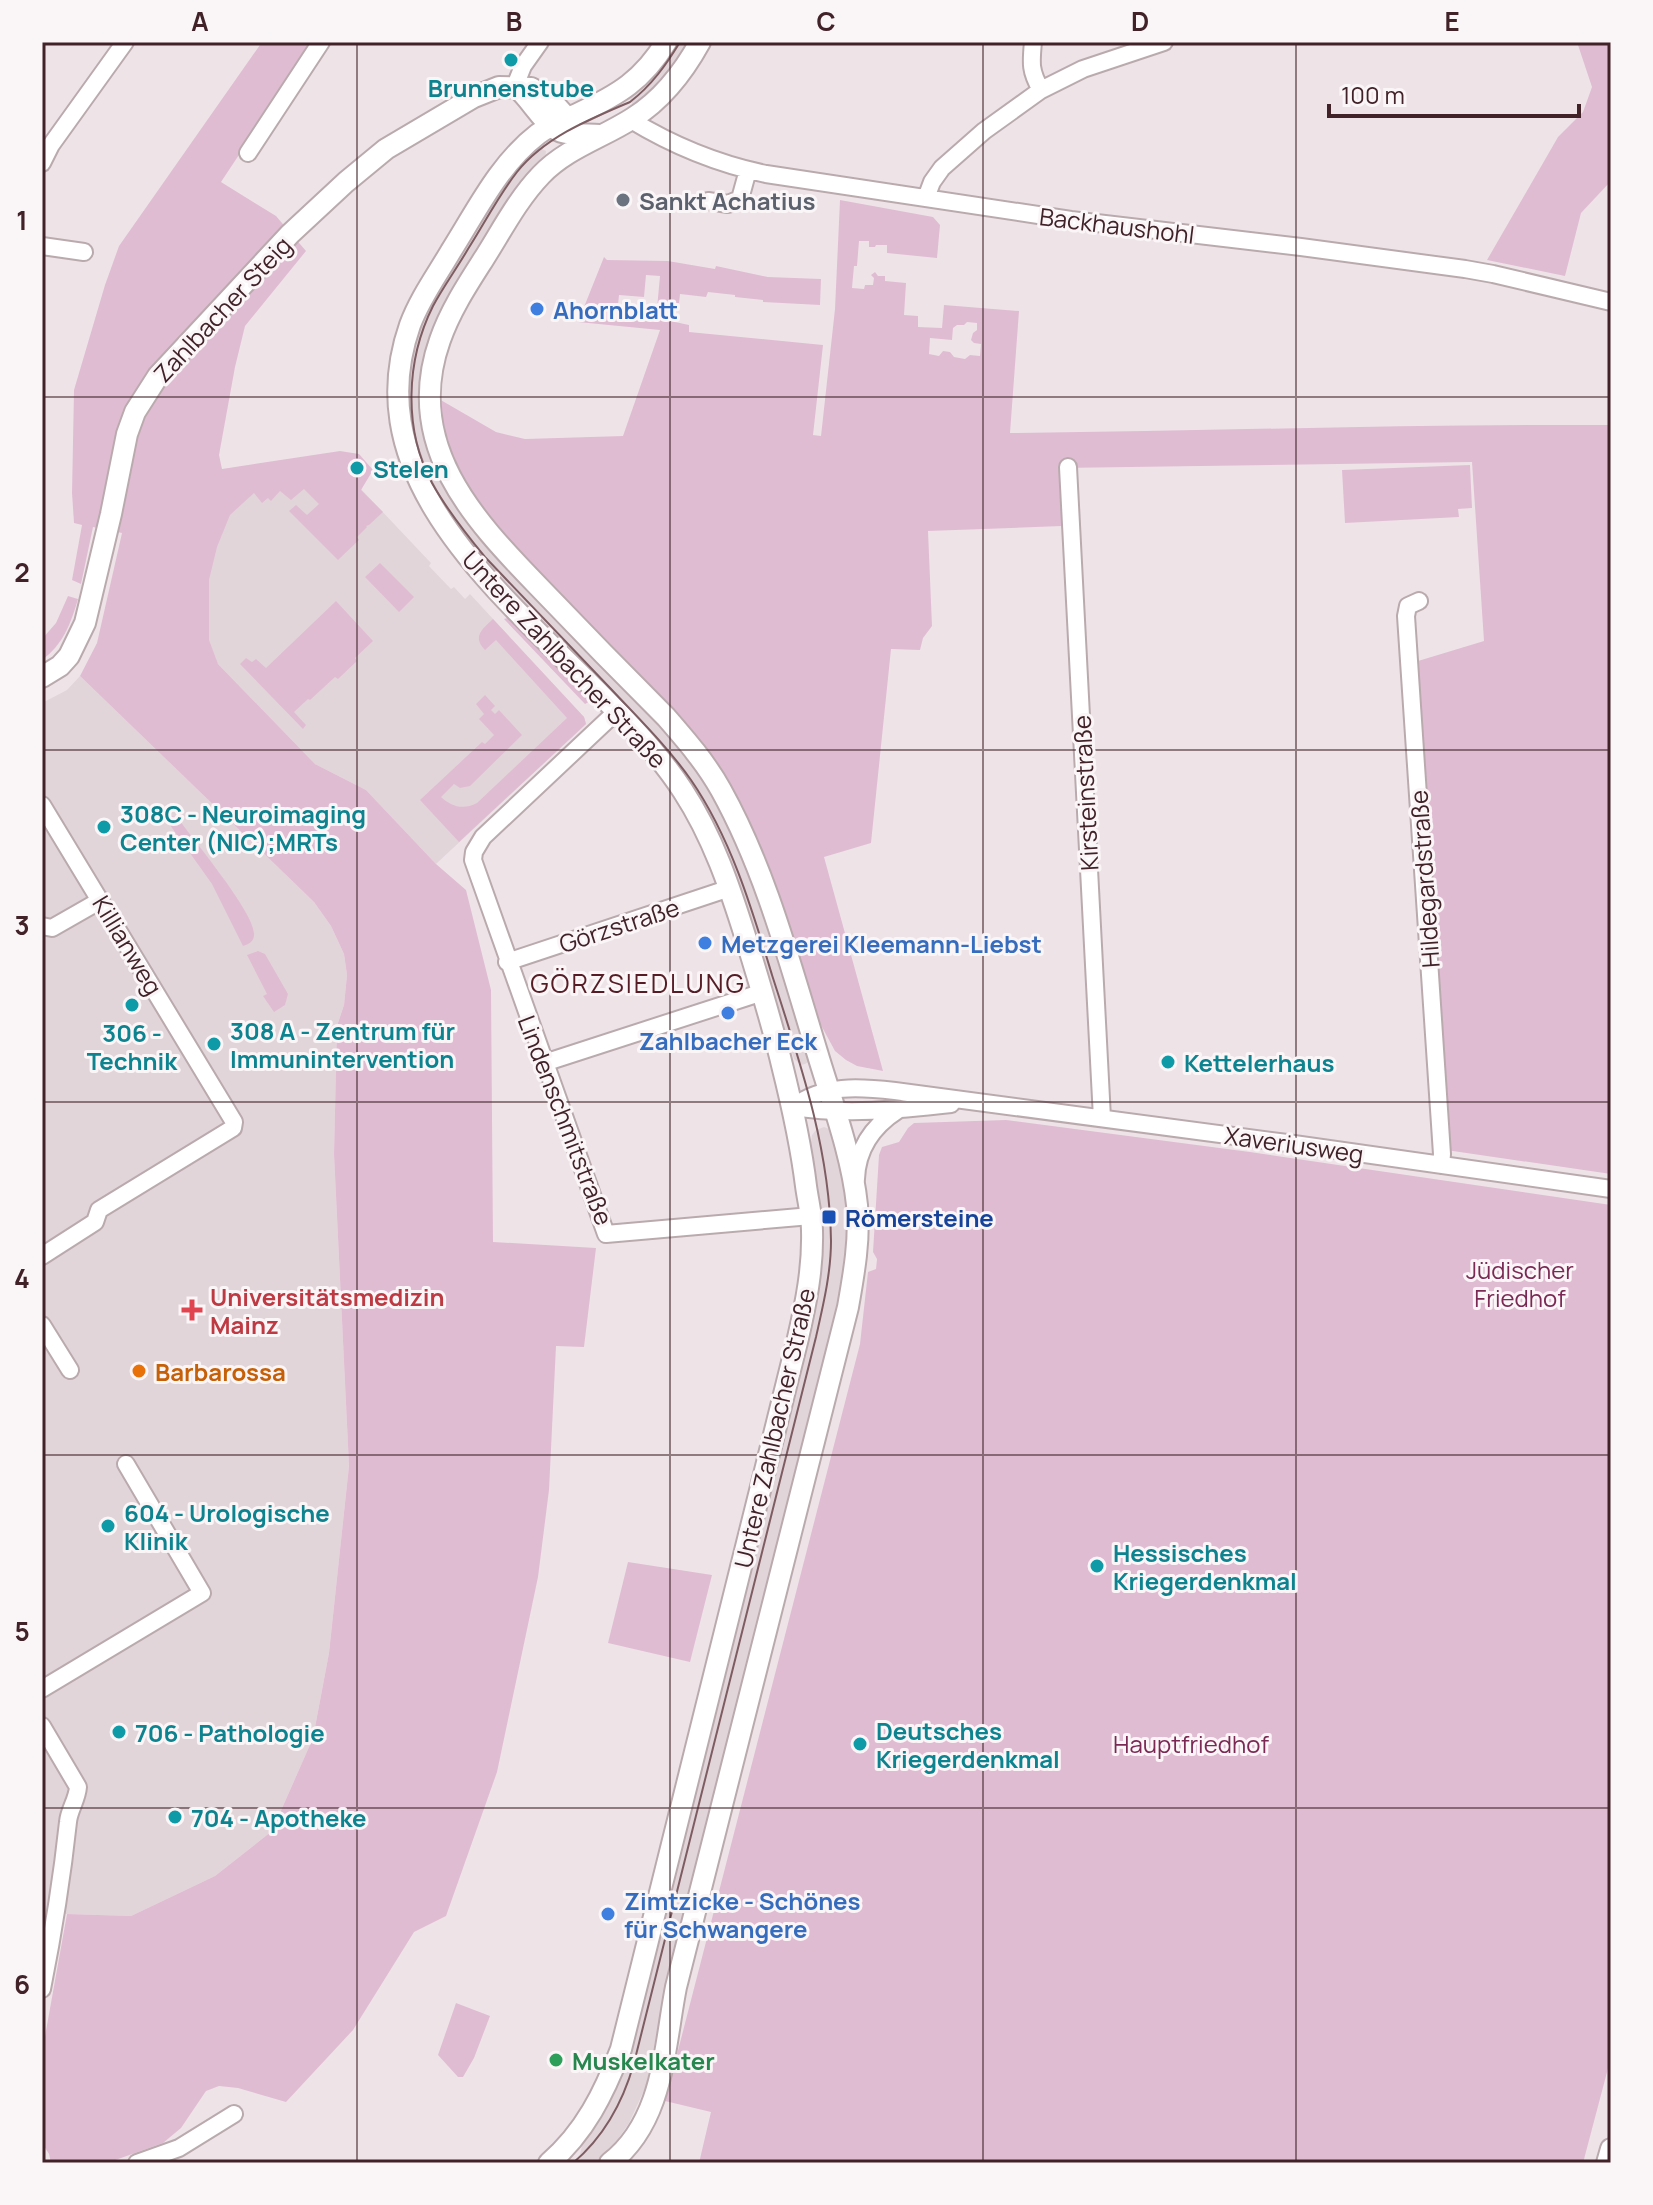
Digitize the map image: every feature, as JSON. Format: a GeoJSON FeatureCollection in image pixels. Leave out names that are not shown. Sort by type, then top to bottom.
{"type":"FeatureCollection","features":[{"type":"Feature","properties":{"kind":"street"},"geometry":{"type":"LineString","coordinates":[[42,163],[51,145],[125,42]]}},
{"type":"Feature","properties":{"kind":"street"},"geometry":{"type":"LineString","coordinates":[[248,153],[321,42]]}},
{"type":"Feature","properties":{"kind":"street"},"geometry":{"type":"LineString","coordinates":[[540,42],[523,66],[515,86],[561,125],[599,135]]}},
{"type":"Feature","properties":{"kind":"street","name":"Untere Zahlbacher Straße"},"geometry":{"type":"LineString","coordinates":[[549,2163],[572,2141],[589,2118],[621,2049],[798,1338],[810,1271],[811,1216],[793,1107],[763,992],[730,888],[710,840],[681,788],[645,741],[481,572],[441,520],[425,495],[410,460],[399,391],[404,349],[421,301],[509,161],[536,135],[561,125],[618,93],[644,73],[666,42]]}},
{"type":"Feature","properties":{"kind":"street","name":"Untere Zahlbacher Straße"},"geometry":{"type":"LineString","coordinates":[[610,2163],[626,2149],[636,2133],[660,2080],[676,1987],[848,1307],[857,1244],[855,1192],[835,1111],[768,899],[742,833],[720,789],[666,717],[509,556],[472,513],[446,471],[436,442],[430,393],[435,357],[449,319],[526,193],[545,171],[567,153],[631,120],[657,101],[672,85],[700,42]]}},
{"type":"Feature","properties":{"kind":"street"},"geometry":{"type":"LineString","coordinates":[[1033,42],[1031,67],[1041,90]]}},
{"type":"Feature","properties":{"kind":"street"},"geometry":{"type":"LineString","coordinates":[[926,198],[935,176],[942,168],[984,131],[1041,90],[1083,69],[1164,42]]}},
{"type":"Feature","properties":{"kind":"street","name":"Zahlbacher Steig"},"geometry":{"type":"LineString","coordinates":[[42,677],[69,656],[85,623],[127,434],[135,412],[158,376],[290,234],[386,149],[474,97],[499,87],[515,86]]}},
{"type":"Feature","properties":{"kind":"street"},"geometry":{"type":"LineString","coordinates":[[618,93],[620,106],[631,120]]}},
{"type":"Feature","properties":{"kind":"street","name":"Backhaushohl"},"geometry":{"type":"LineString","coordinates":[[631,120],[682,146],[748,170],[1071,220],[1465,269],[1611,302]]}},
{"type":"Feature","properties":{"kind":"street"},"geometry":{"type":"LineString","coordinates":[[545,171],[561,125]]}},
{"type":"Feature","properties":{"kind":"street"},"geometry":{"type":"LineString","coordinates":[[708,201],[728,204],[740,199],[748,170]]}},
{"type":"Feature","properties":{"kind":"street"},"geometry":{"type":"LineString","coordinates":[[42,246],[84,252]]}},
{"type":"Feature","properties":{"kind":"street","name":"Kirsteinstraße"},"geometry":{"type":"LineString","coordinates":[[1068,467],[1102,1118]]}},
{"type":"Feature","properties":{"kind":"street","name":"Hildegardstraße"},"geometry":{"type":"LineString","coordinates":[[1419,601],[1408,606],[1406,616],[1441,1165]]}},
{"type":"Feature","properties":{"kind":"street","name":"Lindenschmitstraße"},"geometry":{"type":"LineString","coordinates":[[617,711],[483,837],[473,860],[606,1234],[811,1216]]}},
{"type":"Feature","properties":{"kind":"street","name":"Killianweg"},"geometry":{"type":"LineString","coordinates":[[42,805],[234,1122],[233,1128],[99,1210],[95,1222],[42,1256]]}},
{"type":"Feature","properties":{"kind":"street","name":"Görzstraße"},"geometry":{"type":"LineString","coordinates":[[507,962],[730,888]]}},
{"type":"Feature","properties":{"kind":"street"},"geometry":{"type":"LineString","coordinates":[[42,926],[52,928],[101,900]]}},
{"type":"Feature","properties":{"kind":"street"},"geometry":{"type":"LineString","coordinates":[[544,1063],[763,992]]}},
{"type":"Feature","properties":{"kind":"street","name":"Xaveriusweg"},"geometry":{"type":"LineString","coordinates":[[793,1107],[809,1096],[828,1090],[865,1088],[1611,1189]]}},
{"type":"Feature","properties":{"kind":"street","name":"Xaveriusweg"},"geometry":{"type":"LineString","coordinates":[[793,1107],[835,1111],[899,1110],[977,1102]]}},
{"type":"Feature","properties":{"kind":"street"},"geometry":{"type":"LineString","coordinates":[[855,1192],[857,1162],[863,1146],[880,1124],[899,1110]]}},
{"type":"Feature","properties":{"kind":"street"},"geometry":{"type":"LineString","coordinates":[[42,1325],[70,1370]]}},
{"type":"Feature","properties":{"kind":"street"},"geometry":{"type":"LineString","coordinates":[[42,1689],[202,1593],[126,1464]]}},
{"type":"Feature","properties":{"kind":"street"},"geometry":{"type":"LineString","coordinates":[[42,1726],[78,1787],[78,1796],[68,1817],[55,1920],[42,1989]]}},
{"type":"Feature","properties":{"kind":"street"},"geometry":{"type":"LineString","coordinates":[[137,2163],[179,2148],[234,2114]]}},
{"type":"Feature","properties":{"kind":"street"},"geometry":{"type":"LineString","coordinates":[[1607,2163],[1611,2149]]}},
{"type":"Feature","properties":{"kind":"shaded area"},"geometry":{"type":"Polygon","coordinates":[[[675,42],[691,42],[666,83],[634,106],[630,96],[675,42]]]}},
{"type":"Feature","properties":{"kind":"shaded area"},"geometry":{"type":"Polygon","coordinates":[[[538,147],[546,151],[545,159],[431,337],[424,368],[431,449],[625,689],[686,755],[702,777],[736,842],[752,881],[810,1056],[810,1061],[805,1064],[801,1065],[794,1059],[738,886],[703,808],[456,528],[421,467],[407,397],[415,340],[428,305],[496,196],[511,174],[538,147]]]}},
{"type":"Feature","properties":{"kind":"shaded area"},"geometry":{"type":"Polygon","coordinates":[[[222,469],[361,489],[431,563],[429,566],[451,589],[454,587],[465,599],[470,594],[584,717],[586,724],[436,864],[366,790],[315,764],[218,664],[127,537],[222,469]]]}},
{"type":"Feature","properties":{"kind":"shaded area","name":"Universitätsmedizin Mainz"},"geometry":{"type":"Polygon","coordinates":[[[80,676],[314,902],[331,926],[344,954],[347,975],[344,1005],[337,1026],[334,1154],[349,1466],[329,1653],[313,1738],[272,1831],[215,1876],[131,1916],[42,1915],[42,703],[67,690],[80,676]]]}},
{"type":"Feature","properties":{"kind":"shaded area"},"geometry":{"type":"Polygon","coordinates":[[[824,1127],[832,1130],[847,1200],[847,1253],[842,1296],[663,2002],[646,2086],[629,2123],[610,2151],[593,2163],[585,2163],[579,2158],[582,2146],[600,2116],[643,1994],[810,1335],[820,1270],[810,1149],[812,1135],[824,1127]]]}},
{"type":"Feature","properties":{"kind":"green space"},"geometry":{"type":"Polygon","coordinates":[[[262,42],[314,42],[221,182],[276,216],[306,251],[245,326],[219,455],[222,469],[340,451],[359,454],[373,470],[361,490],[383,512],[366,526],[357,537],[359,540],[338,560],[289,511],[296,505],[307,515],[319,504],[304,489],[291,500],[280,491],[271,501],[268,498],[262,503],[254,493],[230,515],[217,547],[209,580],[209,640],[218,664],[315,764],[366,790],[436,864],[466,890],[491,990],[493,1242],[596,1248],[584,1347],[556,1346],[549,1490],[538,1577],[497,1772],[446,1916],[414,1932],[353,2030],[286,2102],[238,2088],[219,2086],[206,2091],[181,2128],[163,2143],[107,2163],[51,2163],[42,2143],[42,2053],[67,1914],[131,1916],[215,1876],[272,1831],[313,1738],[329,1653],[349,1466],[334,1154],[337,1026],[344,1005],[347,975],[344,954],[331,926],[314,902],[80,676],[97,643],[122,533],[93,527],[81,584],[72,580],[82,525],[74,523],[72,493],[74,390],[105,285],[119,246],[262,42]]]}},
{"type":"Feature","properties":{"kind":"green space"},"geometry":{"type":"Polygon","coordinates":[[[1577,42],[1611,42],[1611,181],[1581,213],[1565,276],[1487,260],[1558,137],[1583,112],[1592,87],[1577,42]]]}},
{"type":"Feature","properties":{"kind":"green space"},"geometry":{"type":"Polygon","coordinates":[[[840,200],[933,217],[940,225],[937,258],[887,253],[887,245],[869,247],[869,241],[859,241],[852,288],[864,289],[865,285],[873,285],[871,275],[875,272],[878,276],[885,276],[885,281],[906,283],[904,315],[918,316],[918,327],[942,328],[944,305],[1019,311],[1010,433],[1611,425],[1611,1174],[1446,1150],[1418,661],[1484,641],[1472,462],[1060,468],[1062,526],[928,531],[932,626],[923,638],[920,650],[891,649],[871,843],[824,857],[883,1071],[857,1066],[835,1051],[815,1014],[729,784],[516,550],[466,486],[452,463],[442,431],[439,399],[496,432],[525,439],[623,436],[660,330],[578,322],[604,257],[607,260],[668,261],[715,269],[716,266],[768,277],[821,279],[820,305],[763,302],[708,292],[706,297],[680,294],[675,322],[689,325],[689,332],[823,345],[813,435],[821,436],[835,309],[840,200]],[[646,275],[644,297],[619,295],[617,315],[656,319],[660,276],[646,275]],[[967,322],[953,328],[952,340],[930,338],[929,354],[939,356],[943,351],[965,359],[970,355],[980,356],[981,344],[971,340],[977,323],[967,322]]]}},
{"type":"Feature","properties":{"kind":"green space"},"geometry":{"type":"Polygon","coordinates":[[[1470,465],[1472,508],[1458,509],[1459,517],[1345,523],[1342,470],[1470,465]]]}},
{"type":"Feature","properties":{"kind":"green space"},"geometry":{"type":"Polygon","coordinates":[[[380,563],[414,597],[399,612],[365,577],[380,563]]]}},
{"type":"Feature","properties":{"kind":"green space"},"geometry":{"type":"Polygon","coordinates":[[[68,596],[78,599],[69,625],[56,648],[42,660],[42,639],[56,623],[68,596]]]}},
{"type":"Feature","properties":{"kind":"green space"},"geometry":{"type":"Polygon","coordinates":[[[336,601],[373,641],[338,679],[335,677],[294,712],[306,725],[303,729],[240,664],[246,658],[252,662],[256,659],[266,668],[336,601]]]}},
{"type":"Feature","properties":{"kind":"green space"},"geometry":{"type":"Polygon","coordinates":[[[515,616],[594,699],[585,704],[504,619],[515,616]]]}},
{"type":"Feature","properties":{"kind":"green space"},"geometry":{"type":"Polygon","coordinates":[[[493,619],[584,717],[586,724],[459,842],[420,800],[482,742],[485,744],[494,735],[479,719],[484,714],[476,704],[485,695],[495,706],[491,710],[495,714],[499,710],[522,735],[470,786],[460,788],[454,784],[441,797],[458,806],[477,803],[567,718],[496,640],[485,650],[481,645],[480,633],[493,619]]]}},
{"type":"Feature","properties":{"kind":"green space"},"geometry":{"type":"Polygon","coordinates":[[[169,816],[180,821],[244,909],[254,933],[249,943],[243,946],[212,884],[165,818],[169,816]]]}},
{"type":"Feature","properties":{"kind":"green space"},"geometry":{"type":"Polygon","coordinates":[[[258,951],[265,954],[288,994],[285,1005],[274,1012],[263,996],[267,994],[247,955],[258,951]]]}},
{"type":"Feature","properties":{"kind":"green space","name":"Hauptfriedhof"},"geometry":{"type":"Polygon","coordinates":[[[1006,1120],[1611,1205],[1611,2057],[1583,2163],[699,2163],[711,2112],[665,2101],[860,1344],[868,1272],[876,1269],[877,1259],[873,1252],[879,1155],[882,1147],[899,1142],[914,1123],[1006,1120]]]}},
{"type":"Feature","properties":{"kind":"green space"},"geometry":{"type":"Polygon","coordinates":[[[628,1562],[712,1575],[690,1662],[608,1643],[628,1562]]]}},
{"type":"Feature","properties":{"kind":"green space"},"geometry":{"type":"Polygon","coordinates":[[[456,2003],[490,2016],[463,2077],[458,2077],[438,2055],[456,2003]]]}},
{"type":"Feature","properties":{"kind":"tram line"},"geometry":{"type":"LineString","coordinates":[[573,2163],[611,2118],[634,2063],[816,1337],[830,1265],[829,1207],[819,1139],[803,1073],[748,900],[718,826],[673,756],[485,557],[450,512],[432,483],[416,440],[412,418],[413,371],[417,349],[433,306],[517,172],[555,139],[584,122],[630,102],[658,74],[680,42]]}},
{"type":"Feature","properties":{"kind":"place","name":"Brunnenstube"},"geometry":{"type":"Point","coordinates":[511,60]}},
{"type":"Feature","properties":{"kind":"place","name":"Sankt Achatius"},"geometry":{"type":"Point","coordinates":[623,200]}},
{"type":"Feature","properties":{"kind":"place","name":"Ahornblatt"},"geometry":{"type":"Point","coordinates":[537,309]}},
{"type":"Feature","properties":{"kind":"place","name":"Stelen"},"geometry":{"type":"Point","coordinates":[357,468]}},
{"type":"Feature","properties":{"kind":"place","name":"308C - Neuroimaging Center (NIC);MRTs"},"geometry":{"type":"Point","coordinates":[104,827]}},
{"type":"Feature","properties":{"kind":"place","name":"Metzgerei Kleemann-Liebst"},"geometry":{"type":"Point","coordinates":[705,943]}},
{"type":"Feature","properties":{"kind":"place","name":"306 - Technik"},"geometry":{"type":"Point","coordinates":[132,1005]}},
{"type":"Feature","properties":{"kind":"place","name":"Zahlbacher Eck"},"geometry":{"type":"Point","coordinates":[728,1013]}},
{"type":"Feature","properties":{"kind":"place","name":"308 A - Zentrum für Immunintervention"},"geometry":{"type":"Point","coordinates":[214,1044]}},
{"type":"Feature","properties":{"kind":"place","name":"Kettelerhaus"},"geometry":{"type":"Point","coordinates":[1168,1062]}},
{"type":"Feature","properties":{"kind":"place","name":"Römersteine"},"geometry":{"type":"Point","coordinates":[829,1217]}},
{"type":"Feature","properties":{"kind":"place","name":"Universitätsmedizin Mainz"},"geometry":{"type":"Point","coordinates":[192,1310]}},
{"type":"Feature","properties":{"kind":"place","name":"Barbarossa"},"geometry":{"type":"Point","coordinates":[139,1371]}},
{"type":"Feature","properties":{"kind":"place","name":"604 - Urologische Klinik"},"geometry":{"type":"Point","coordinates":[108,1526]}},
{"type":"Feature","properties":{"kind":"place","name":"Hessisches Kriegerdenkmal"},"geometry":{"type":"Point","coordinates":[1097,1566]}},
{"type":"Feature","properties":{"kind":"place","name":"706 - Pathologie"},"geometry":{"type":"Point","coordinates":[119,1732]}},
{"type":"Feature","properties":{"kind":"place","name":"Deutsches Kriegerdenkmal"},"geometry":{"type":"Point","coordinates":[860,1744]}},
{"type":"Feature","properties":{"kind":"place","name":"704 - Apotheke"},"geometry":{"type":"Point","coordinates":[175,1817]}},
{"type":"Feature","properties":{"kind":"place","name":"Zimtzicke - Schönes für Schwangere"},"geometry":{"type":"Point","coordinates":[608,1914]}},
{"type":"Feature","properties":{"kind":"place","name":"Muskelkater"},"geometry":{"type":"Point","coordinates":[556,2060]}},
{"type":"Feature","properties":{"kind":"district","name":"GÖRZSIEDLUNG"},"geometry":{"type":"Point","coordinates":[638,983]}},
{"type":"Feature","properties":{"kind":"park label","name":"Jüdischer Friedhof"},"geometry":{"type":"Point","coordinates":[1520,1283]}}]}
